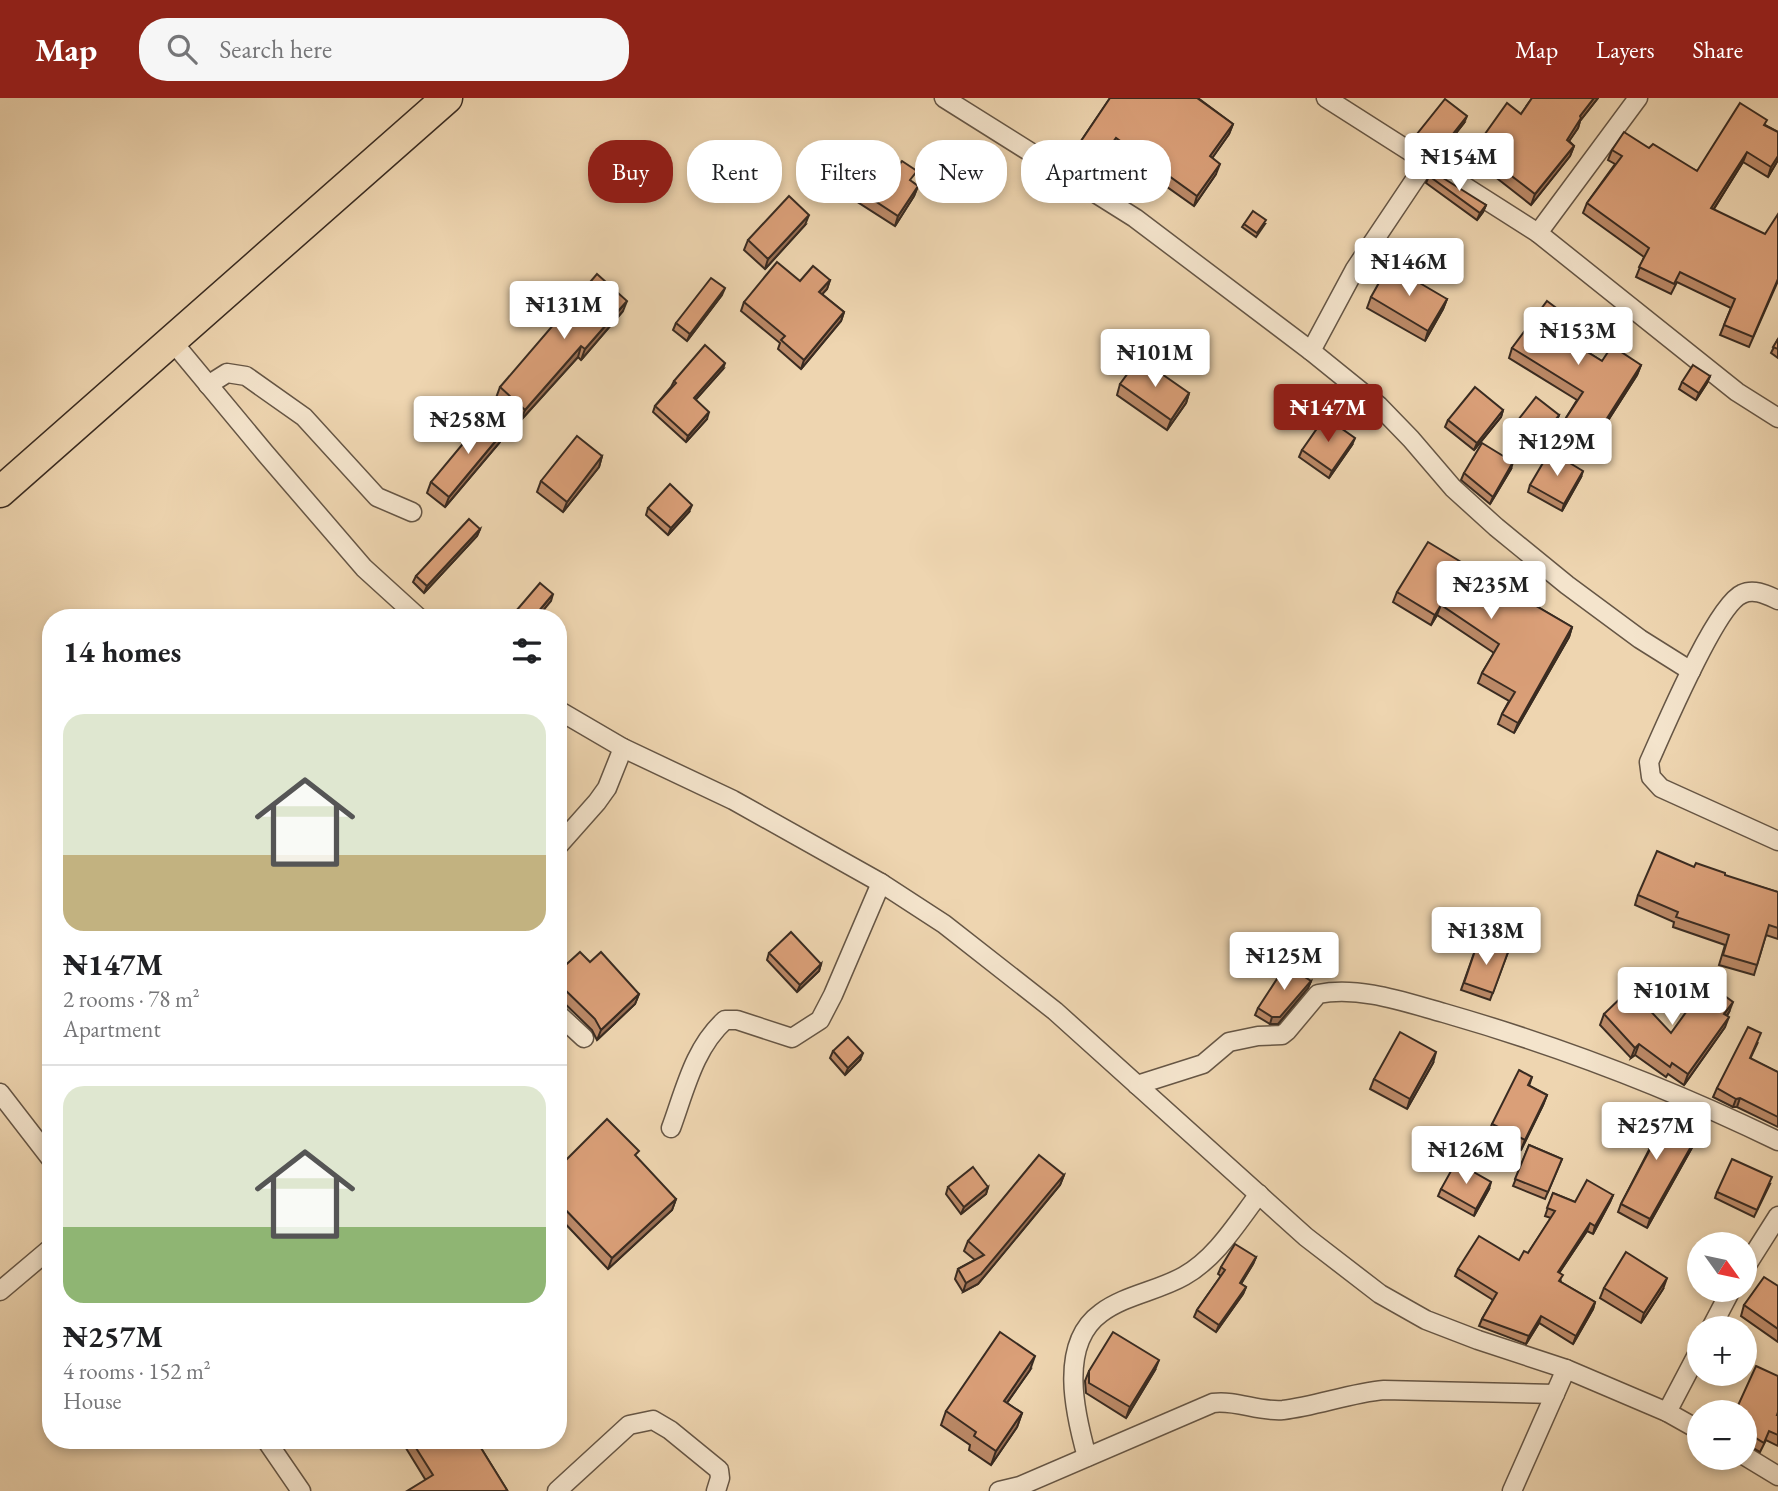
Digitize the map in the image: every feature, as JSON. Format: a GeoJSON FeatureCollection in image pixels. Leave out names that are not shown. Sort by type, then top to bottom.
{"type":"FeatureCollection","features":[{"type":"Feature","properties":{"kind":"main road"},"geometry":{"type":"LineString","coordinates":[[0,492],[447,98]]}},
{"type":"Feature","properties":{"kind":"street"},"geometry":{"type":"LineString","coordinates":[[944,98],[1135,218],[1311,351],[1378,406],[1411,439],[1452,488],[1496,527],[1619,623],[1691,671]]}},
{"type":"Feature","properties":{"kind":"street"},"geometry":{"type":"LineString","coordinates":[[1326,98],[1538,233],[1737,392],[1778,418]]}},
{"type":"Feature","properties":{"kind":"street"},"geometry":{"type":"LineString","coordinates":[[1538,233],[1639,98]]}},
{"type":"Feature","properties":{"kind":"street"},"geometry":{"type":"LineString","coordinates":[[1311,351],[1355,269],[1426,163]]}},
{"type":"Feature","properties":{"kind":"street"},"geometry":{"type":"LineString","coordinates":[[172,341],[364,568],[409,609]]}},
{"type":"Feature","properties":{"kind":"street"},"geometry":{"type":"LineString","coordinates":[[208,385],[227,373],[246,376],[304,417],[377,497],[412,512]]}},
{"type":"Feature","properties":{"kind":"street"},"geometry":{"type":"LineString","coordinates":[[1778,600],[1754,592],[1735,598],[1691,671],[1649,762],[1651,777],[1661,788],[1778,841]]}},
{"type":"Feature","properties":{"kind":"street"},"geometry":{"type":"LineString","coordinates":[[567,715],[623,748],[733,800],[881,883],[944,924],[1045,1003],[1306,1237],[1380,1294],[1426,1320],[1566,1369],[1687,1423]]}},
{"type":"Feature","properties":{"kind":"street"},"geometry":{"type":"LineString","coordinates":[[567,836],[607,788],[623,748]]}},
{"type":"Feature","properties":{"kind":"street"},"geometry":{"type":"LineString","coordinates":[[671,1128],[702,1047],[712,1032],[725,1020],[737,1020],[792,1038],[820,1020],[881,883]]}},
{"type":"Feature","properties":{"kind":"street"},"geometry":{"type":"LineString","coordinates":[[1137,1085],[1203,1063],[1229,1042],[1258,1035],[1282,1035],[1318,994],[1371,994],[1490,1027],[1606,1067],[1716,1111],[1778,1141]]}},
{"type":"Feature","properties":{"kind":"street"},"geometry":{"type":"LineString","coordinates":[[567,1022],[584,1038]]}},
{"type":"Feature","properties":{"kind":"street"},"geometry":{"type":"LineString","coordinates":[[0,1093],[42,1147]]}},
{"type":"Feature","properties":{"kind":"street"},"geometry":{"type":"LineString","coordinates":[[1087,1457],[1075,1414],[1072,1391],[1079,1341],[1089,1323],[1102,1311],[1183,1277],[1202,1264],[1218,1248],[1259,1194]]}},
{"type":"Feature","properties":{"kind":"street"},"geometry":{"type":"LineString","coordinates":[[1757,1249],[1778,1216]]}},
{"type":"Feature","properties":{"kind":"street"},"geometry":{"type":"LineString","coordinates":[[0,1291],[42,1256]]}},
{"type":"Feature","properties":{"kind":"street"},"geometry":{"type":"LineString","coordinates":[[1512,1491],[1566,1369]]}},
{"type":"Feature","properties":{"kind":"street"},"geometry":{"type":"LineString","coordinates":[[1667,1412],[1687,1374]]}},
{"type":"Feature","properties":{"kind":"street"},"geometry":{"type":"LineString","coordinates":[[999,1491],[1020,1486],[1213,1402],[1229,1401],[1251,1408],[1284,1410],[1384,1390],[1555,1394]]}},
{"type":"Feature","properties":{"kind":"street"},"geometry":{"type":"LineString","coordinates":[[570,1487],[629,1425],[653,1420],[670,1430],[719,1471],[716,1491]]}},
{"type":"Feature","properties":{"kind":"street"},"geometry":{"type":"LineString","coordinates":[[272,1449],[301,1491]]}},
{"type":"Feature","properties":{"kind":"street"},"geometry":{"type":"LineString","coordinates":[[1757,1464],[1778,1476]]}},
{"type":"Feature","properties":{"kind":"building"},"geometry":{"type":"Polygon","coordinates":[[[1110,98],[1197,98],[1233,124],[1210,156],[1220,164],[1197,196],[1171,177],[1171,140],[1082,140],[1110,98]]]}},
{"type":"Feature","properties":{"kind":"building"},"geometry":{"type":"Polygon","coordinates":[[[1532,98],[1594,98],[1567,140],[1574,146],[1535,194],[1475,148],[1507,103],[1521,114],[1532,98]]]}},
{"type":"Feature","properties":{"kind":"building"},"geometry":{"type":"Polygon","coordinates":[[[1445,99],[1467,116],[1441,149],[1417,134],[1445,99]]]}},
{"type":"Feature","properties":{"kind":"building"},"geometry":{"type":"Polygon","coordinates":[[[1740,103],[1767,120],[1764,125],[1778,132],[1778,156],[1771,167],[1747,152],[1711,208],[1765,234],[1778,214],[1778,279],[1753,337],[1724,325],[1735,299],[1680,272],[1674,284],[1639,267],[1649,248],[1587,203],[1622,156],[1612,150],[1624,132],[1649,148],[1653,144],[1697,171],[1740,103]]]}},
{"type":"Feature","properties":{"kind":"building"},"geometry":{"type":"Polygon","coordinates":[[[902,161],[915,170],[910,180],[915,184],[915,190],[898,216],[878,203],[901,203],[902,161]]]}},
{"type":"Feature","properties":{"kind":"building"},"geometry":{"type":"Polygon","coordinates":[[[1432,171],[1486,205],[1480,213],[1429,176],[1432,171]]]}},
{"type":"Feature","properties":{"kind":"building"},"geometry":{"type":"Polygon","coordinates":[[[789,196],[809,215],[768,259],[748,240],[789,196]]]}},
{"type":"Feature","properties":{"kind":"building"},"geometry":{"type":"Polygon","coordinates":[[[1253,211],[1266,220],[1257,233],[1244,224],[1253,211]]]}},
{"type":"Feature","properties":{"kind":"building"},"geometry":{"type":"Polygon","coordinates":[[[777,262],[800,281],[813,266],[830,280],[819,292],[844,312],[804,360],[781,340],[785,336],[744,302],[777,262]]]}},
{"type":"Feature","properties":{"kind":"building"},"geometry":{"type":"Polygon","coordinates":[[[1389,265],[1447,299],[1428,331],[1371,297],[1389,265]]]}},
{"type":"Feature","properties":{"kind":"building"},"geometry":{"type":"Polygon","coordinates":[[[597,274],[627,301],[585,349],[581,346],[525,410],[500,387],[597,274]]]}},
{"type":"Feature","properties":{"kind":"building"},"geometry":{"type":"Polygon","coordinates":[[[711,278],[725,288],[690,334],[676,323],[711,278]]]}},
{"type":"Feature","properties":{"kind":"building"},"geometry":{"type":"Polygon","coordinates":[[[1547,301],[1579,325],[1568,340],[1602,361],[1612,346],[1641,365],[1595,437],[1566,418],[1583,392],[1512,348],[1547,301]]]}},
{"type":"Feature","properties":{"kind":"building"},"geometry":{"type":"Polygon","coordinates":[[[705,345],[725,363],[694,398],[709,412],[688,436],[655,406],[705,345]]]}},
{"type":"Feature","properties":{"kind":"building"},"geometry":{"type":"Polygon","coordinates":[[[1139,358],[1189,393],[1171,420],[1120,384],[1139,358]]]}},
{"type":"Feature","properties":{"kind":"building"},"geometry":{"type":"Polygon","coordinates":[[[1693,365],[1710,376],[1699,393],[1682,382],[1693,365]]]}},
{"type":"Feature","properties":{"kind":"building"},"geometry":{"type":"Polygon","coordinates":[[[1475,387],[1503,410],[1477,443],[1448,420],[1475,387]]]}},
{"type":"Feature","properties":{"kind":"building"},"geometry":{"type":"Polygon","coordinates":[[[1536,397],[1559,415],[1541,438],[1518,420],[1536,397]]]}},
{"type":"Feature","properties":{"kind":"building"},"geometry":{"type":"Polygon","coordinates":[[[486,416],[504,431],[449,497],[431,482],[486,416]]]}},
{"type":"Feature","properties":{"kind":"building"},"geometry":{"type":"Polygon","coordinates":[[[1325,417],[1355,438],[1332,471],[1302,450],[1325,417]]]}},
{"type":"Feature","properties":{"kind":"building"},"geometry":{"type":"Polygon","coordinates":[[[577,436],[602,456],[567,502],[541,481],[577,436]]]}},
{"type":"Feature","properties":{"kind":"building"},"geometry":{"type":"Polygon","coordinates":[[[1482,443],[1513,462],[1493,497],[1464,473],[1482,443]]]}},
{"type":"Feature","properties":{"kind":"building"},"geometry":{"type":"Polygon","coordinates":[[[1550,451],[1583,471],[1564,504],[1530,485],[1550,451]]]}},
{"type":"Feature","properties":{"kind":"building"},"geometry":{"type":"Polygon","coordinates":[[[670,484],[692,505],[671,528],[648,508],[670,484]]]}},
{"type":"Feature","properties":{"kind":"building"},"geometry":{"type":"Polygon","coordinates":[[[469,519],[480,529],[427,586],[416,576],[469,519]]]}},
{"type":"Feature","properties":{"kind":"building"},"geometry":{"type":"Polygon","coordinates":[[[1428,542],[1481,574],[1483,571],[1572,627],[1518,723],[1502,714],[1515,692],[1482,673],[1499,644],[1441,605],[1435,615],[1397,592],[1428,542]]]}},
{"type":"Feature","properties":{"kind":"building"},"geometry":{"type":"Polygon","coordinates":[[[540,583],[553,594],[540,609],[518,609],[540,583]]]}},
{"type":"Feature","properties":{"kind":"building"},"geometry":{"type":"Polygon","coordinates":[[[1657,851],[1694,867],[1696,863],[1778,892],[1778,928],[1769,925],[1757,965],[1723,955],[1729,935],[1676,917],[1678,912],[1638,895],[1657,851]]]}},
{"type":"Feature","properties":{"kind":"building"},"geometry":{"type":"Polygon","coordinates":[[[791,932],[821,964],[800,985],[769,953],[791,932]]]}},
{"type":"Feature","properties":{"kind":"building"},"geometry":{"type":"Polygon","coordinates":[[[1478,942],[1508,952],[1493,993],[1464,983],[1478,942]]]}},
{"type":"Feature","properties":{"kind":"building"},"geometry":{"type":"Polygon","coordinates":[[[580,952],[590,962],[601,952],[639,994],[601,1030],[595,1019],[567,992],[567,964],[580,952]]]}},
{"type":"Feature","properties":{"kind":"building"},"geometry":{"type":"Polygon","coordinates":[[[1286,965],[1311,981],[1280,1017],[1272,1017],[1258,1008],[1286,965]]]}},
{"type":"Feature","properties":{"kind":"building"},"geometry":{"type":"Polygon","coordinates":[[[1707,983],[1733,1002],[1724,1014],[1729,1017],[1688,1074],[1672,1063],[1670,1067],[1639,1044],[1635,1048],[1604,1014],[1630,989],[1671,1033],[1707,983]]]}},
{"type":"Feature","properties":{"kind":"building"},"geometry":{"type":"Polygon","coordinates":[[[1748,1027],[1761,1033],[1750,1058],[1778,1072],[1778,1117],[1717,1088],[1748,1027]]]}},
{"type":"Feature","properties":{"kind":"building"},"geometry":{"type":"Polygon","coordinates":[[[1400,1032],[1436,1052],[1410,1099],[1374,1079],[1400,1032]]]}},
{"type":"Feature","properties":{"kind":"building"},"geometry":{"type":"Polygon","coordinates":[[[848,1037],[863,1053],[848,1068],[833,1051],[848,1037]]]}},
{"type":"Feature","properties":{"kind":"building"},"geometry":{"type":"Polygon","coordinates":[[[1519,1070],[1532,1077],[1528,1085],[1547,1095],[1525,1140],[1492,1124],[1519,1070]]]}},
{"type":"Feature","properties":{"kind":"building"},"geometry":{"type":"Polygon","coordinates":[[[1633,1110],[1663,1124],[1665,1119],[1697,1136],[1650,1219],[1621,1204],[1655,1140],[1625,1126],[1633,1110]]]}},
{"type":"Feature","properties":{"kind":"building"},"geometry":{"type":"Polygon","coordinates":[[[607,1119],[639,1151],[635,1155],[676,1199],[612,1258],[567,1211],[567,1159],[607,1119]]]}},
{"type":"Feature","properties":{"kind":"building"},"geometry":{"type":"Polygon","coordinates":[[[1529,1145],[1562,1159],[1548,1192],[1515,1179],[1529,1145]]]}},
{"type":"Feature","properties":{"kind":"building"},"geometry":{"type":"Polygon","coordinates":[[[1039,1155],[1064,1175],[981,1274],[966,1283],[958,1269],[984,1255],[968,1241],[1039,1155]]]}},
{"type":"Feature","properties":{"kind":"building"},"geometry":{"type":"Polygon","coordinates":[[[1732,1159],[1772,1177],[1757,1210],[1717,1192],[1732,1159]]]}},
{"type":"Feature","properties":{"kind":"building"},"geometry":{"type":"Polygon","coordinates":[[[1456,1162],[1491,1182],[1476,1209],[1441,1189],[1456,1162]]]}},
{"type":"Feature","properties":{"kind":"building"},"geometry":{"type":"Polygon","coordinates":[[[973,1167],[988,1187],[964,1207],[948,1187],[973,1167]]]}},
{"type":"Feature","properties":{"kind":"building"},"geometry":{"type":"Polygon","coordinates":[[[1587,1180],[1613,1195],[1595,1226],[1590,1223],[1558,1272],[1563,1275],[1559,1281],[1595,1302],[1576,1336],[1541,1316],[1529,1336],[1482,1319],[1497,1293],[1458,1269],[1479,1236],[1519,1260],[1524,1251],[1528,1253],[1555,1211],[1547,1208],[1553,1193],[1575,1202],[1587,1180]]]}},
{"type":"Feature","properties":{"kind":"building"},"geometry":{"type":"Polygon","coordinates":[[[1235,1244],[1256,1257],[1240,1283],[1246,1287],[1219,1325],[1197,1310],[1225,1270],[1221,1267],[1235,1244]]]}},
{"type":"Feature","properties":{"kind":"building"},"geometry":{"type":"Polygon","coordinates":[[[1626,1252],[1667,1278],[1644,1313],[1604,1288],[1626,1252]]]}},
{"type":"Feature","properties":{"kind":"building"},"geometry":{"type":"Polygon","coordinates":[[[1764,1277],[1778,1286],[1778,1329],[1744,1305],[1746,1302],[1757,1302],[1757,1287],[1764,1277]]]}},
{"type":"Feature","properties":{"kind":"building"},"geometry":{"type":"Polygon","coordinates":[[[1000,1332],[1035,1356],[1004,1401],[1022,1413],[996,1451],[974,1436],[976,1432],[946,1411],[1000,1332]]]}},
{"type":"Feature","properties":{"kind":"building"},"geometry":{"type":"Polygon","coordinates":[[[1113,1332],[1159,1360],[1130,1407],[1089,1383],[1089,1371],[1113,1332]]]}},
{"type":"Feature","properties":{"kind":"building"},"geometry":{"type":"Polygon","coordinates":[[[1757,1366],[1778,1376],[1778,1435],[1769,1431],[1764,1443],[1757,1439],[1757,1400],[1740,1400],[1747,1386],[1757,1386],[1757,1366]]]}},
{"type":"Feature","properties":{"kind":"building"},"geometry":{"type":"Polygon","coordinates":[[[417,1449],[482,1449],[507,1490],[407,1491],[433,1475],[417,1449]]]}}]}
